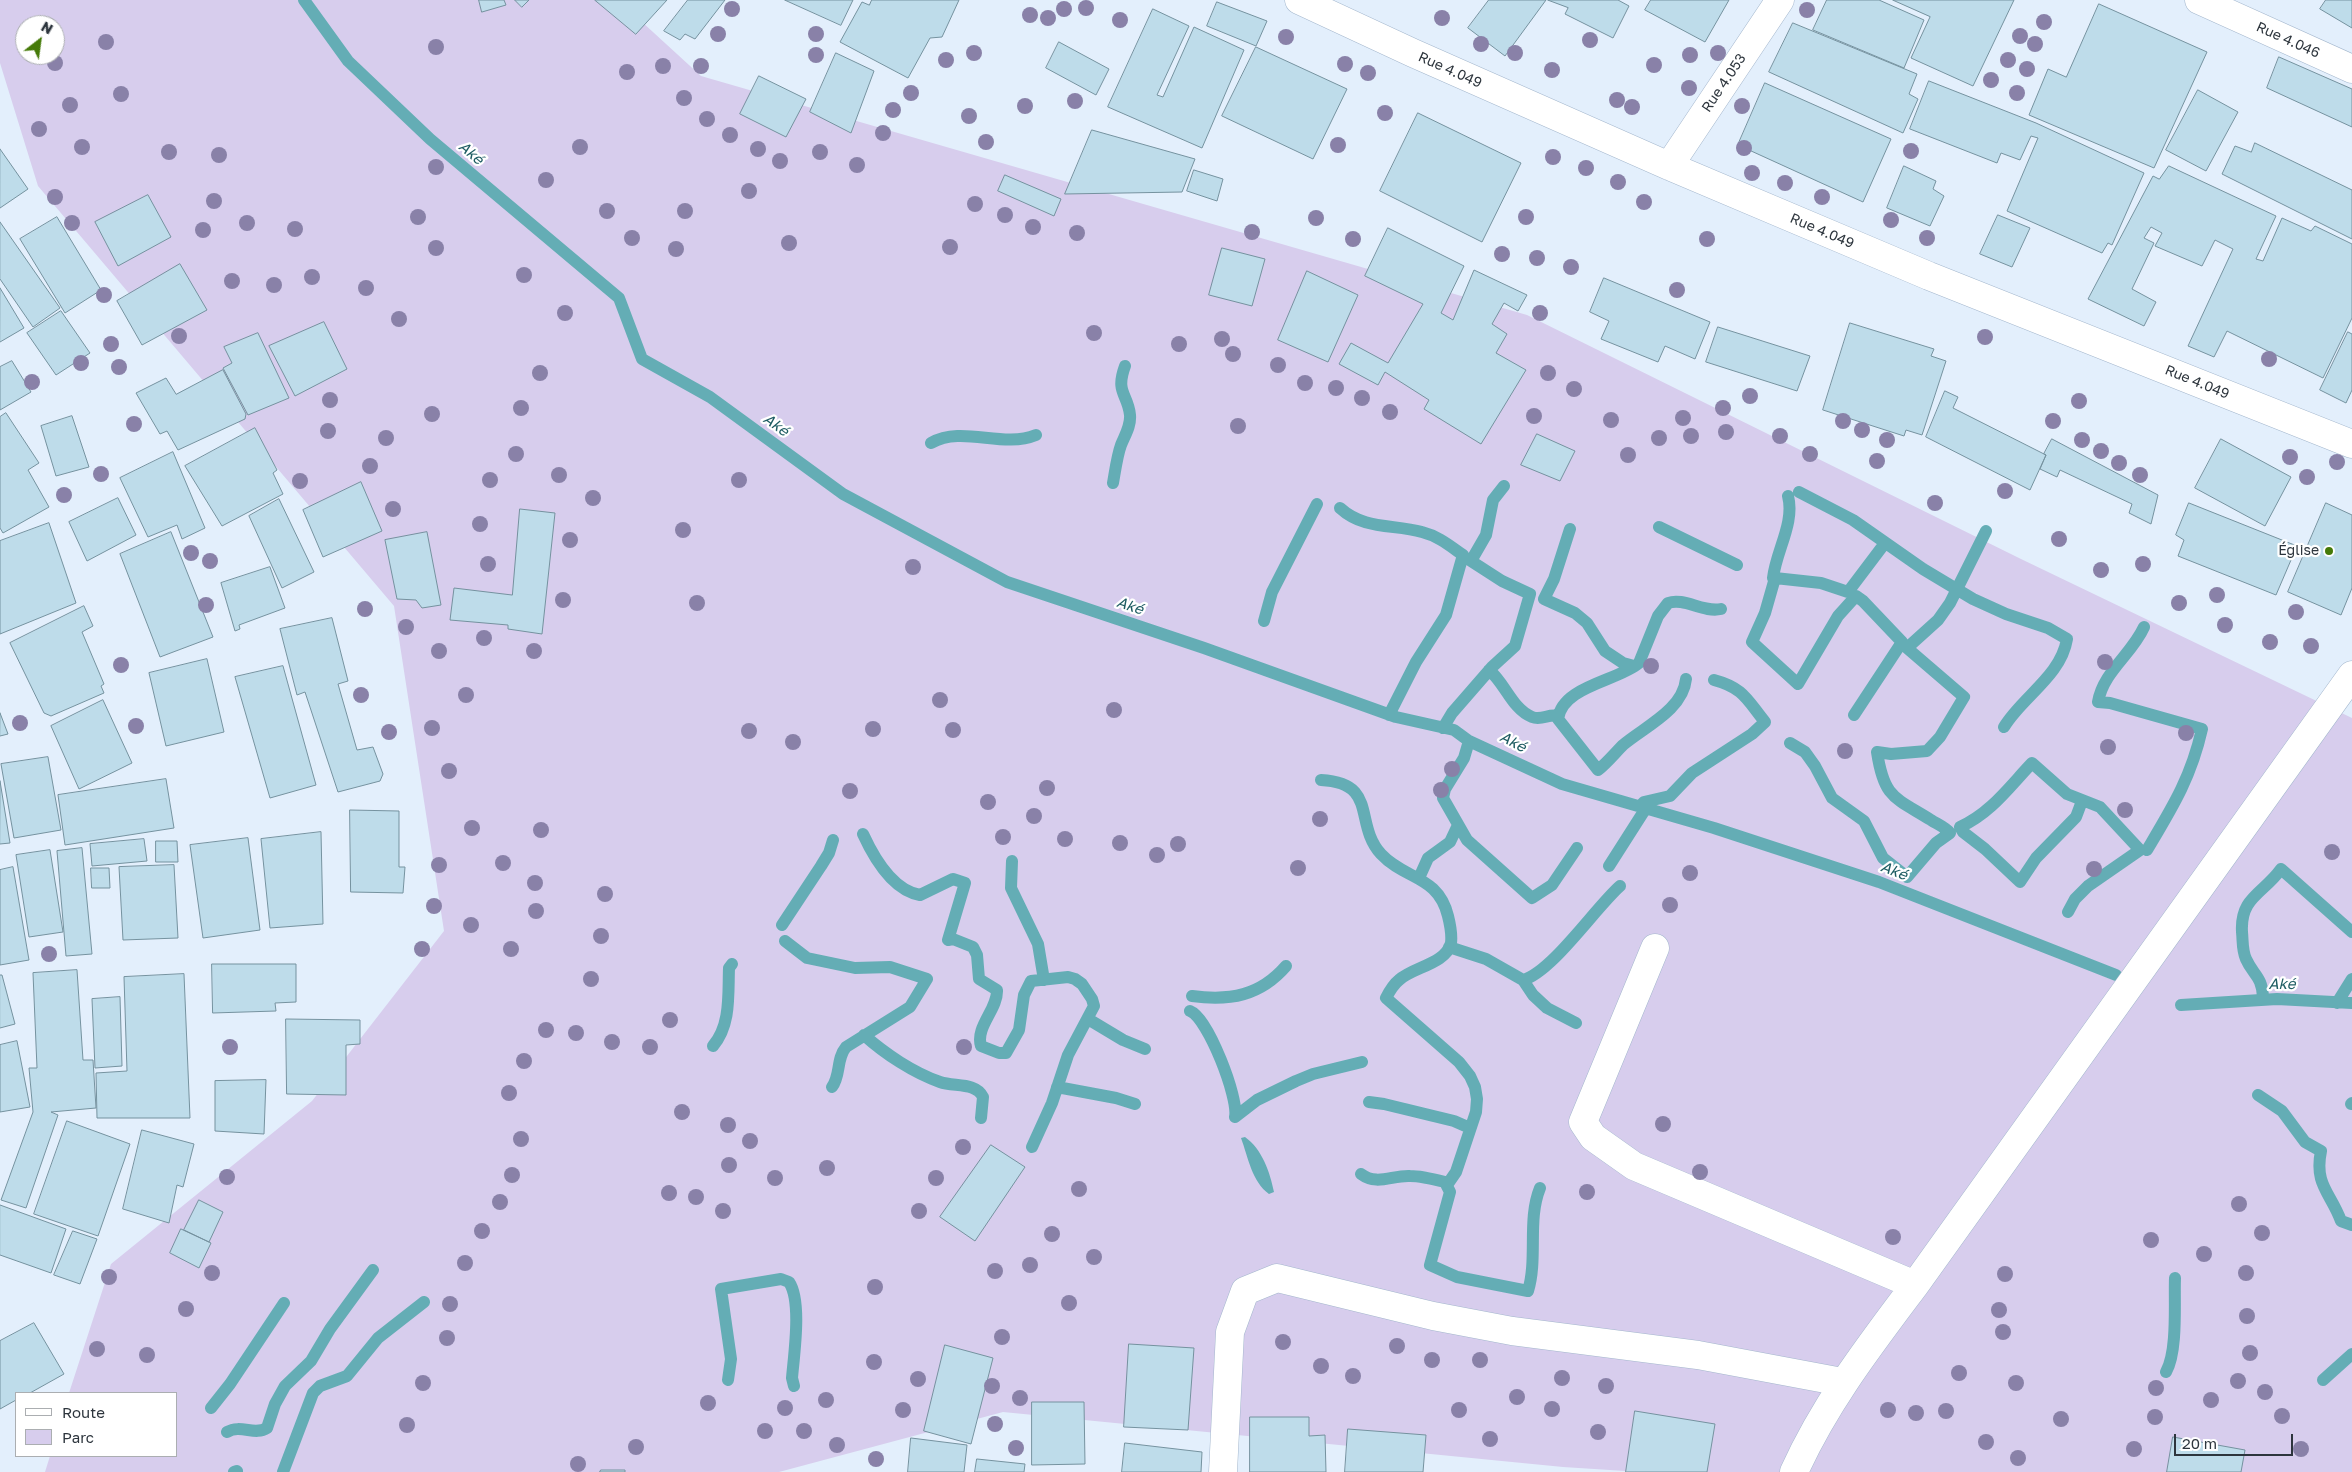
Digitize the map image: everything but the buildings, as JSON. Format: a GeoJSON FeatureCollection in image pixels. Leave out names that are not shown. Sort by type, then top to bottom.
{"type":"FeatureCollection","features":[{"type":"Feature","properties":{"kind":"street","name":"Rue 4.049"},"geometry":{"type":"LineString","coordinates":[[1299,0],[1413,53],[1669,166],[1929,276],[2352,444]]}},
{"type":"Feature","properties":{"kind":"street","name":"Rue 4.053"},"geometry":{"type":"LineString","coordinates":[[1669,166],[1780,0]]}},
{"type":"Feature","properties":{"kind":"street","name":"Rue 4.046"},"geometry":{"type":"LineString","coordinates":[[2199,0],[2228,6],[2352,69]]}},
{"type":"Feature","properties":{"kind":"street"},"geometry":{"type":"LineString","coordinates":[[1794,1472],[1806,1445],[1842,1382],[1915,1285],[2352,675]]}},
{"type":"Feature","properties":{"kind":"street"},"geometry":{"type":"LineString","coordinates":[[1655,948],[1583,1122],[1593,1137],[1634,1166],[1915,1285]]}},
{"type":"Feature","properties":{"kind":"street"},"geometry":{"type":"LineString","coordinates":[[1223,1472],[1230,1332],[1245,1291],[1277,1278],[1442,1318],[1512,1331],[1698,1355],[1842,1382]]}},
{"type":"Feature","properties":{"kind":"green space"},"geometry":{"type":"Polygon","coordinates":[[[0,0],[618,0],[701,76],[1527,315],[2021,559],[2352,718],[2352,1472],[1641,1472],[1563,1467],[1003,1412],[779,1472],[45,1472],[50,1457],[178,1457],[178,1392],[69,1392],[111,1264],[312,1101],[444,931],[394,606],[38,186],[0,63],[0,0]]]}},
{"type":"Feature","properties":{"kind":"water"},"geometry":{"type":"Polygon","coordinates":[[[1245,1137],[1261,1154],[1274,1192],[1269,1194],[1258,1183],[1248,1161],[1241,1138],[1245,1137]]]}},
{"type":"Feature","properties":{"kind":"waterway","name":"Aké"},"geometry":{"type":"LineString","coordinates":[[304,0],[348,61],[430,139],[619,298],[642,359],[710,397],[843,494],[1007,582],[1204,648],[1396,717],[1454,730],[1469,741],[1562,784],[1714,828],[1879,882],[2116,975]]}},
{"type":"Feature","properties":{"kind":"waterway"},"geometry":{"type":"LineString","coordinates":[[1113,483],[1120,449],[1130,423],[1129,408],[1121,382],[1125,366]]}},
{"type":"Feature","properties":{"kind":"waterway"},"geometry":{"type":"LineString","coordinates":[[931,443],[943,438],[956,436],[1010,440],[1036,435]]}},
{"type":"Feature","properties":{"kind":"waterway"},"geometry":{"type":"LineString","coordinates":[[1443,728],[1452,713],[1492,667],[1515,646],[1530,594],[1502,581],[1471,561],[1486,535],[1493,500],[1504,486]]}},
{"type":"Feature","properties":{"kind":"waterway"},"geometry":{"type":"LineString","coordinates":[[1799,492],[1853,520],[1923,569],[1973,599],[2006,614],[2048,628],[2067,639],[2057,664],[2004,727]]}},
{"type":"Feature","properties":{"kind":"waterway"},"geometry":{"type":"LineString","coordinates":[[1773,578],[1787,527],[1789,516],[1788,496]]}},
{"type":"Feature","properties":{"kind":"waterway"},"geometry":{"type":"LineString","coordinates":[[1264,621],[1272,592],[1317,504]]}},
{"type":"Feature","properties":{"kind":"waterway"},"geometry":{"type":"LineString","coordinates":[[1340,508],[1349,515],[1369,523],[1428,534],[1463,555],[1446,615],[1416,662],[1389,715]]}},
{"type":"Feature","properties":{"kind":"waterway"},"geometry":{"type":"LineString","coordinates":[[1659,527],[1737,565]]}},
{"type":"Feature","properties":{"kind":"waterway"},"geometry":{"type":"LineString","coordinates":[[1570,529],[1554,579],[1544,599],[1575,613],[1587,623],[1605,651],[1623,663],[1634,666]]}},
{"type":"Feature","properties":{"kind":"waterway"},"geometry":{"type":"LineString","coordinates":[[1790,743],[1805,752],[1815,766],[1832,798],[1864,821],[1883,858],[1907,877],[1936,843],[1950,833],[1893,795],[1883,779],[1877,752],[1891,754],[1927,751],[1940,737],[1964,697],[1907,648],[1938,620],[1950,603],[1986,531]]}},
{"type":"Feature","properties":{"kind":"waterway"},"geometry":{"type":"LineString","coordinates":[[1854,715],[1902,642],[1863,601],[1856,596],[1838,616],[1798,684],[1752,642],[1765,613],[1775,578],[1821,583],[1848,592],[1885,543]]}},
{"type":"Feature","properties":{"kind":"waterway"},"geometry":{"type":"LineString","coordinates":[[1686,679],[1678,700],[1670,709],[1623,745],[1598,770],[1558,719],[1562,708],[1569,699],[1592,685],[1618,675],[1639,663],[1658,616],[1668,603],[1681,602],[1707,609],[1721,609]]}},
{"type":"Feature","properties":{"kind":"waterway"},"geometry":{"type":"LineString","coordinates":[[2144,627],[2139,637],[2106,681],[2098,702],[2110,703],[2202,729],[2198,747],[2186,778],[2147,850]]}},
{"type":"Feature","properties":{"kind":"waterway"},"geometry":{"type":"LineString","coordinates":[[1489,670],[1525,713],[1536,718],[1552,715],[1558,716]]}},
{"type":"Feature","properties":{"kind":"waterway"},"geometry":{"type":"LineString","coordinates":[[1641,805],[1644,802],[1670,796],[1692,773],[1752,734],[1765,722],[1739,691],[1714,680]]}},
{"type":"Feature","properties":{"kind":"waterway"},"geometry":{"type":"LineString","coordinates":[[1469,741],[1464,758],[1445,789],[1443,798],[1467,840],[1532,898],[1552,885],[1577,848]]}},
{"type":"Feature","properties":{"kind":"waterway"},"geometry":{"type":"LineString","coordinates":[[2068,912],[2075,899],[2088,886],[2140,850],[2100,807],[2067,794],[2032,763],[1990,807],[1960,827],[1963,832],[1985,849],[2020,882],[2036,858],[2076,817],[2082,801]]}},
{"type":"Feature","properties":{"kind":"waterway"},"geometry":{"type":"LineString","coordinates":[[1321,780],[1339,783],[1351,788],[1358,797],[1368,830],[1381,854],[1400,869],[1429,885],[1437,893],[1448,916],[1451,930],[1451,943],[1448,950],[1436,961],[1399,980],[1386,998],[1459,1062],[1470,1076],[1475,1087],[1477,1099],[1476,1112],[1456,1172],[1447,1185]]}},
{"type":"Feature","properties":{"kind":"waterway"},"geometry":{"type":"LineString","coordinates":[[1609,866],[1646,808]]}},
{"type":"Feature","properties":{"kind":"waterway"},"geometry":{"type":"LineString","coordinates":[[1419,878],[1428,858],[1450,842],[1458,825]]}},
{"type":"Feature","properties":{"kind":"waterway"},"geometry":{"type":"LineString","coordinates":[[863,834],[878,863],[885,872],[901,887],[910,892],[920,895],[953,879],[965,883],[948,940],[953,939],[973,947],[977,955],[979,979],[997,990],[994,1004],[981,1032],[981,1046],[999,1053],[1006,1053],[1019,1030],[1024,995],[1031,981],[1068,977],[1075,979],[1082,984],[1092,999],[1094,1006],[1068,1055],[1052,1103],[1032,1147]]}},
{"type":"Feature","properties":{"kind":"waterway"},"geometry":{"type":"LineString","coordinates":[[782,925],[829,853],[833,840]]}},
{"type":"Feature","properties":{"kind":"waterway"},"geometry":{"type":"LineString","coordinates":[[1012,861],[1011,888],[1038,944],[1044,980]]}},
{"type":"Feature","properties":{"kind":"waterway"},"geometry":{"type":"LineString","coordinates":[[2263,997],[2261,984],[2246,959],[2244,952],[2242,920],[2249,903],[2281,869],[2352,932]]}},
{"type":"Feature","properties":{"kind":"waterway"},"geometry":{"type":"LineString","coordinates":[[1523,980],[1535,975],[1547,965],[1620,886]]}},
{"type":"Feature","properties":{"kind":"waterway"},"geometry":{"type":"LineString","coordinates":[[785,941],[807,958],[855,968],[890,967],[927,979],[910,1007],[846,1047],[832,1087]]}},
{"type":"Feature","properties":{"kind":"waterway"},"geometry":{"type":"LineString","coordinates":[[1449,947],[1486,959],[1523,980],[1533,995],[1547,1008],[1576,1023]]}},
{"type":"Feature","properties":{"kind":"waterway"},"geometry":{"type":"LineString","coordinates":[[713,1046],[719,1038],[726,1019],[729,968],[732,964]]}},
{"type":"Feature","properties":{"kind":"waterway"},"geometry":{"type":"LineString","coordinates":[[1192,996],[1219,998],[1244,994],[1266,984],[1286,966]]}},
{"type":"Feature","properties":{"kind":"waterway"},"geometry":{"type":"LineString","coordinates":[[2337,1003],[2352,979]]}},
{"type":"Feature","properties":{"kind":"waterway","name":"Aké"},"geometry":{"type":"LineString","coordinates":[[2181,1005],[2277,999],[2352,1003]]}},
{"type":"Feature","properties":{"kind":"waterway"},"geometry":{"type":"LineString","coordinates":[[1190,1011],[1205,1028],[1221,1060],[1232,1093],[1235,1117]]}},
{"type":"Feature","properties":{"kind":"waterway"},"geometry":{"type":"LineString","coordinates":[[1088,1019],[1123,1040],[1145,1049]]}},
{"type":"Feature","properties":{"kind":"waterway"},"geometry":{"type":"LineString","coordinates":[[864,1035],[890,1056],[920,1074],[940,1082],[970,1087],[980,1092],[983,1097],[981,1118]]}},
{"type":"Feature","properties":{"kind":"waterway"},"geometry":{"type":"LineString","coordinates":[[1235,1117],[1257,1100],[1296,1081],[1313,1074],[1362,1062]]}},
{"type":"Feature","properties":{"kind":"waterway"},"geometry":{"type":"LineString","coordinates":[[1057,1087],[1116,1098],[1135,1104]]}},
{"type":"Feature","properties":{"kind":"waterway"},"geometry":{"type":"LineString","coordinates":[[2258,1095],[2282,1111],[2305,1142],[2321,1151],[2319,1163],[2322,1181],[2341,1221],[2352,1225]]}},
{"type":"Feature","properties":{"kind":"waterway"},"geometry":{"type":"LineString","coordinates":[[1369,1102],[1454,1121],[1470,1128]]}},
{"type":"Feature","properties":{"kind":"waterway"},"geometry":{"type":"LineString","coordinates":[[1361,1174],[1379,1180],[1414,1176],[1445,1182],[1450,1192],[1430,1265],[1457,1277],[1528,1291],[1531,1278],[1534,1213],[1540,1188]]}},
{"type":"Feature","properties":{"kind":"waterway"},"geometry":{"type":"LineString","coordinates":[[227,1432],[237,1429],[258,1431],[267,1428],[275,1404],[285,1386],[311,1361],[330,1329],[373,1270]]}},
{"type":"Feature","properties":{"kind":"waterway"},"geometry":{"type":"LineString","coordinates":[[2166,1372],[2170,1363],[2174,1339],[2175,1278]]}},
{"type":"Feature","properties":{"kind":"waterway"},"geometry":{"type":"LineString","coordinates":[[728,1380],[731,1359],[721,1289],[781,1279],[789,1282],[795,1302],[796,1328],[792,1378],[794,1386]]}},
{"type":"Feature","properties":{"kind":"waterway"},"geometry":{"type":"LineString","coordinates":[[283,1472],[313,1393],[320,1386],[347,1376],[378,1338],[424,1302]]}},
{"type":"Feature","properties":{"kind":"waterway"},"geometry":{"type":"LineString","coordinates":[[211,1408],[230,1384],[284,1303]]}},
{"type":"Feature","properties":{"kind":"waterway"},"geometry":{"type":"LineString","coordinates":[[2323,1380],[2352,1354]]}},
{"type":"Feature","properties":{"kind":"place","name":"Église"},"geometry":{"type":"Point","coordinates":[2329,551]}}]}
